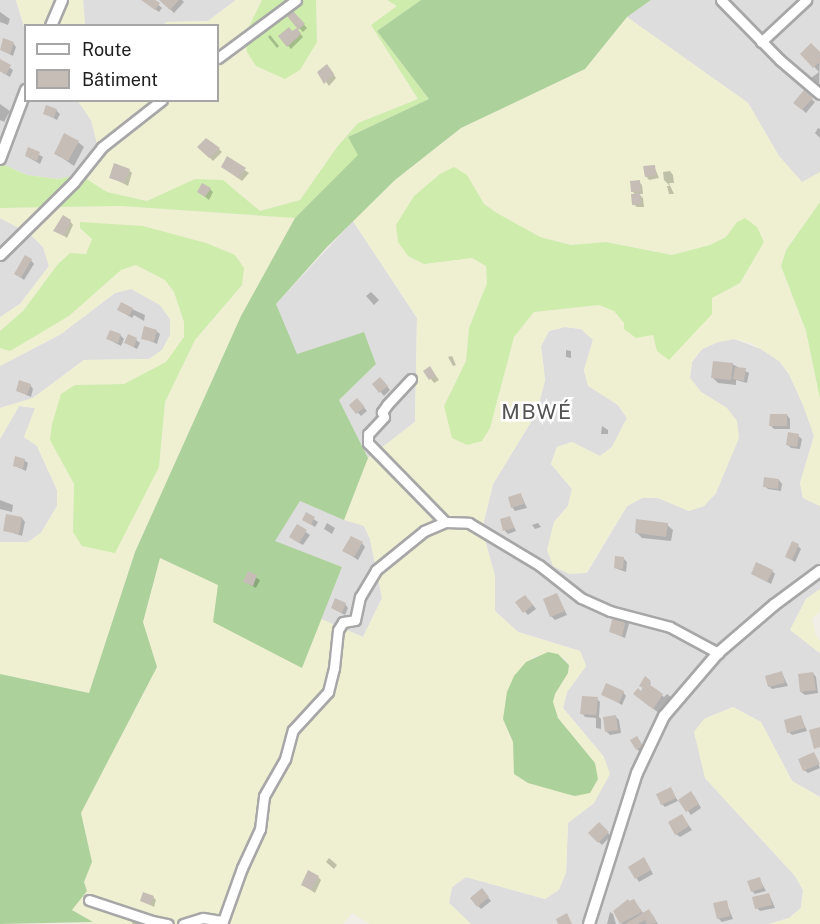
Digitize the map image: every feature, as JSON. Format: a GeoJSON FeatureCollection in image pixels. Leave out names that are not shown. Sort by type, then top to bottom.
{"type":"FeatureCollection","features":[{"type":"Feature","properties":{"kind":"street"},"geometry":{"type":"LineString","coordinates":[[52,24],[62,0]]}},
{"type":"Feature","properties":{"kind":"street"},"geometry":{"type":"LineString","coordinates":[[219,57],[296,0]]}},
{"type":"Feature","properties":{"kind":"street"},"geometry":{"type":"LineString","coordinates":[[721,0],[761,42],[820,94]]}},
{"type":"Feature","properties":{"kind":"street"},"geometry":{"type":"LineString","coordinates":[[761,42],[806,0]]}},
{"type":"Feature","properties":{"kind":"street"},"geometry":{"type":"LineString","coordinates":[[0,159],[24,95]]}},
{"type":"Feature","properties":{"kind":"street"},"geometry":{"type":"LineString","coordinates":[[0,255],[74,182],[102,147],[159,102]]}},
{"type":"Feature","properties":{"kind":"street"},"geometry":{"type":"LineString","coordinates":[[411,379],[382,412],[384,417],[368,434],[368,443],[445,522]]}},
{"type":"Feature","properties":{"kind":"street"},"geometry":{"type":"LineString","coordinates":[[183,924],[203,918],[223,921],[242,868],[260,829],[264,796],[285,759],[293,730],[328,692],[334,668],[338,630],[343,622],[355,620],[360,597],[376,570],[411,539],[445,522],[469,523],[539,565],[581,598],[610,611],[670,627],[718,653]]}},
{"type":"Feature","properties":{"kind":"street"},"geometry":{"type":"LineString","coordinates":[[589,924],[645,753],[671,706],[718,653],[774,605],[820,571]]}},
{"type":"Feature","properties":{"kind":"street"},"geometry":{"type":"LineString","coordinates":[[89,900],[168,924]]}},
{"type":"Feature","properties":{"kind":"shaded area"},"geometry":{"type":"Polygon","coordinates":[[[0,0],[16,0],[24,27],[24,102],[79,102],[91,120],[99,151],[80,175],[58,179],[27,175],[0,163],[0,0]]]}},
{"type":"Feature","properties":{"kind":"shaded area"},"geometry":{"type":"Polygon","coordinates":[[[83,0],[236,0],[208,21],[167,22],[164,24],[85,24],[83,0]]]}},
{"type":"Feature","properties":{"kind":"shaded area"},"geometry":{"type":"Polygon","coordinates":[[[651,0],[820,0],[820,172],[802,183],[779,156],[748,103],[627,17],[651,0]]]}},
{"type":"Feature","properties":{"kind":"shaded area"},"geometry":{"type":"Polygon","coordinates":[[[0,218],[30,234],[43,247],[49,266],[20,304],[0,317],[0,218]]]}},
{"type":"Feature","properties":{"kind":"shaded area"},"geometry":{"type":"Polygon","coordinates":[[[353,221],[417,318],[415,422],[368,458],[339,400],[376,364],[364,332],[297,354],[275,305],[353,221]]]}},
{"type":"Feature","properties":{"kind":"shaded area"},"geometry":{"type":"Polygon","coordinates":[[[132,288],[160,305],[170,319],[170,335],[162,350],[149,359],[84,360],[33,398],[0,408],[0,366],[61,334],[115,293],[132,288]]]}},
{"type":"Feature","properties":{"kind":"shaded area"},"geometry":{"type":"Polygon","coordinates":[[[565,327],[581,329],[593,340],[584,370],[588,385],[618,405],[627,418],[612,447],[600,456],[572,442],[557,447],[551,464],[572,489],[568,506],[554,522],[587,573],[627,506],[642,498],[658,498],[689,511],[704,506],[716,493],[727,408],[701,392],[690,378],[692,362],[702,349],[718,342],[734,339],[766,351],[779,361],[789,374],[810,420],[814,436],[800,483],[803,498],[820,506],[820,589],[806,599],[790,630],[820,653],[820,797],[792,781],[761,722],[733,707],[704,719],[705,778],[795,876],[803,890],[801,908],[789,918],[769,924],[471,924],[449,903],[452,887],[466,877],[545,899],[566,873],[568,823],[594,803],[604,757],[563,708],[567,692],[586,666],[580,651],[518,632],[495,611],[495,576],[482,529],[493,484],[537,412],[545,380],[541,346],[549,331],[565,327]]]}},
{"type":"Feature","properties":{"kind":"shaded area"},"geometry":{"type":"Polygon","coordinates":[[[19,406],[36,408],[24,437],[37,446],[57,490],[57,506],[41,533],[28,542],[0,542],[0,439],[19,406]]]}},
{"type":"Feature","properties":{"kind":"shaded area"},"geometry":{"type":"Polygon","coordinates":[[[300,501],[364,526],[370,539],[382,598],[363,637],[321,619],[342,567],[274,542],[300,501]]]}},
{"type":"Feature","properties":{"kind":"green space"},"geometry":{"type":"Polygon","coordinates":[[[16,0],[83,0],[85,24],[24,24],[24,27],[16,0]]]}},
{"type":"Feature","properties":{"kind":"green space"},"geometry":{"type":"Polygon","coordinates":[[[236,0],[262,0],[245,35],[317,42],[316,0],[387,0],[397,6],[371,25],[418,99],[358,123],[337,147],[300,200],[260,211],[223,180],[195,180],[147,201],[107,192],[80,175],[99,151],[91,120],[79,102],[219,102],[219,24],[164,24],[208,21],[236,0]]]}},
{"type":"Feature","properties":{"kind":"green space"},"geometry":{"type":"Polygon","coordinates":[[[262,0],[316,0],[317,42],[300,70],[285,79],[256,66],[247,52],[245,35],[262,0]]]}},
{"type":"Feature","properties":{"kind":"green space"},"geometry":{"type":"Polygon","coordinates":[[[387,0],[421,0],[377,31],[429,99],[348,137],[359,155],[295,218],[121,206],[0,208],[0,163],[27,175],[57,179],[80,175],[107,192],[147,201],[195,179],[223,180],[260,211],[300,200],[337,147],[358,123],[418,99],[371,25],[397,6],[387,0]]]}},
{"type":"Feature","properties":{"kind":"green space"},"geometry":{"type":"Polygon","coordinates":[[[421,0],[651,0],[627,17],[585,69],[461,128],[395,180],[327,247],[276,304],[297,354],[364,332],[376,364],[339,400],[368,458],[344,520],[300,501],[275,541],[342,567],[302,668],[213,622],[218,585],[160,558],[143,622],[157,667],[81,813],[92,862],[84,882],[87,891],[72,910],[93,922],[0,924],[0,674],[89,693],[135,552],[241,316],[295,218],[358,155],[348,137],[429,99],[377,31],[421,0]]]}},
{"type":"Feature","properties":{"kind":"green space"},"geometry":{"type":"Polygon","coordinates":[[[627,17],[748,103],[779,156],[802,182],[820,172],[820,202],[786,249],[781,266],[806,331],[820,399],[820,506],[803,498],[800,483],[814,436],[789,374],[779,361],[751,343],[734,339],[718,342],[702,349],[692,362],[690,378],[701,392],[727,408],[737,421],[739,438],[716,493],[704,506],[689,511],[658,498],[642,498],[627,506],[586,573],[569,574],[553,566],[547,550],[554,522],[568,506],[572,489],[551,464],[557,447],[572,442],[600,456],[612,447],[627,418],[618,405],[588,386],[584,370],[593,340],[581,329],[565,327],[549,331],[541,346],[545,380],[537,412],[493,484],[482,529],[495,576],[495,611],[518,632],[580,651],[586,666],[567,692],[563,708],[604,757],[610,774],[594,803],[568,823],[566,873],[559,890],[545,899],[466,877],[452,887],[449,903],[471,924],[370,924],[352,913],[343,924],[76,924],[93,922],[72,910],[87,891],[84,882],[92,862],[81,813],[157,667],[143,622],[160,558],[218,585],[302,668],[321,619],[363,637],[382,598],[370,539],[364,526],[344,520],[368,458],[415,422],[417,318],[353,221],[395,180],[461,128],[585,69],[627,17]],[[467,175],[408,256],[424,264],[472,257],[486,266],[487,283],[469,328],[466,361],[444,406],[490,428],[514,337],[534,312],[599,305],[614,311],[624,323],[712,298],[740,283],[764,242],[737,222],[726,237],[710,245],[672,255],[606,242],[572,245],[540,237],[497,213],[484,204],[467,175]],[[533,657],[513,742],[515,775],[595,763],[558,718],[553,702],[555,694],[568,673],[569,666],[565,658],[533,657]]]}},
{"type":"Feature","properties":{"kind":"green space"},"geometry":{"type":"Polygon","coordinates":[[[454,167],[467,175],[484,204],[497,213],[540,237],[571,245],[606,242],[672,255],[710,245],[726,237],[737,222],[745,218],[757,227],[764,242],[740,283],[712,298],[712,314],[669,360],[657,351],[653,335],[636,338],[624,329],[624,323],[614,311],[599,305],[534,312],[514,337],[490,428],[482,441],[467,445],[452,438],[444,406],[466,361],[469,328],[487,283],[486,266],[472,258],[424,264],[408,256],[398,242],[396,225],[414,196],[440,174],[454,167]]]}},
{"type":"Feature","properties":{"kind":"green space"},"geometry":{"type":"Polygon","coordinates":[[[820,202],[820,399],[806,331],[781,266],[786,250],[820,202]]]}},
{"type":"Feature","properties":{"kind":"green space"},"geometry":{"type":"Polygon","coordinates":[[[121,206],[295,218],[241,316],[135,552],[89,693],[0,674],[0,542],[28,542],[41,533],[57,506],[57,490],[37,446],[24,437],[35,408],[19,406],[0,439],[0,408],[33,398],[84,360],[149,359],[162,350],[170,335],[170,319],[160,305],[131,289],[115,293],[61,334],[0,366],[0,348],[10,350],[69,316],[121,270],[136,265],[165,280],[174,292],[184,322],[184,337],[177,351],[166,362],[124,384],[75,385],[50,440],[74,484],[73,532],[159,467],[165,402],[195,340],[242,285],[80,228],[92,239],[86,254],[70,253],[58,264],[23,311],[0,331],[0,317],[20,304],[49,266],[43,247],[30,234],[0,218],[0,208],[121,206]]]}},
{"type":"Feature","properties":{"kind":"green space"},"geometry":{"type":"Polygon","coordinates":[[[80,222],[143,226],[206,243],[235,255],[244,268],[242,285],[195,340],[165,402],[159,467],[115,553],[82,546],[73,532],[74,484],[50,440],[52,424],[61,394],[75,385],[124,384],[166,362],[184,337],[184,322],[174,292],[165,280],[136,265],[121,270],[69,316],[10,351],[0,348],[0,331],[23,311],[58,264],[70,253],[86,254],[92,239],[80,228],[80,222]]]}},
{"type":"Feature","properties":{"kind":"green space"},"geometry":{"type":"Polygon","coordinates":[[[820,589],[820,611],[812,619],[816,636],[820,640],[820,653],[790,630],[806,599],[820,589]]]}},
{"type":"Feature","properties":{"kind":"green space"},"geometry":{"type":"Polygon","coordinates":[[[548,652],[558,654],[569,665],[568,673],[555,694],[553,702],[558,718],[595,763],[598,779],[590,793],[575,796],[567,794],[528,783],[514,774],[513,742],[503,719],[507,692],[514,676],[526,662],[548,652]]]}},
{"type":"Feature","properties":{"kind":"green space"},"geometry":{"type":"Polygon","coordinates":[[[733,707],[761,722],[792,781],[820,797],[820,924],[769,924],[789,918],[801,908],[803,890],[795,876],[705,778],[694,732],[704,719],[733,707]]]}},
{"type":"Feature","properties":{"kind":"building"},"geometry":{"type":"Polygon","coordinates":[[[141,0],[155,0],[160,3],[155,10],[141,0]]]}},
{"type":"Feature","properties":{"kind":"building"},"geometry":{"type":"Polygon","coordinates":[[[159,0],[179,0],[170,10],[159,0]]]}},
{"type":"Feature","properties":{"kind":"building"},"geometry":{"type":"Polygon","coordinates":[[[293,11],[305,24],[298,30],[301,33],[298,37],[287,47],[278,36],[289,27],[292,31],[297,28],[287,16],[293,11]]]}},
{"type":"Feature","properties":{"kind":"building"},"geometry":{"type":"Polygon","coordinates":[[[3,38],[14,42],[10,54],[0,50],[3,38]]]}},
{"type":"Feature","properties":{"kind":"building"},"geometry":{"type":"Polygon","coordinates":[[[811,43],[820,52],[820,62],[813,68],[800,54],[811,43]]]}},
{"type":"Feature","properties":{"kind":"building"},"geometry":{"type":"Polygon","coordinates":[[[0,59],[11,65],[6,75],[0,71],[0,59]]]}},
{"type":"Feature","properties":{"kind":"building"},"geometry":{"type":"Polygon","coordinates":[[[327,64],[334,74],[324,84],[317,72],[327,64]]]}},
{"type":"Feature","properties":{"kind":"building"},"geometry":{"type":"Polygon","coordinates":[[[804,90],[813,98],[802,110],[793,103],[804,90]]]}},
{"type":"Feature","properties":{"kind":"building"},"geometry":{"type":"Polygon","coordinates":[[[46,105],[57,109],[54,118],[43,114],[46,105]]]}},
{"type":"Feature","properties":{"kind":"building"},"geometry":{"type":"Polygon","coordinates":[[[64,133],[79,141],[68,161],[54,154],[64,133]]]}},
{"type":"Feature","properties":{"kind":"building"},"geometry":{"type":"Polygon","coordinates":[[[206,138],[220,148],[209,158],[197,147],[206,138]]]}},
{"type":"Feature","properties":{"kind":"building"},"geometry":{"type":"Polygon","coordinates":[[[28,147],[40,152],[37,161],[25,156],[28,147]]]}},
{"type":"Feature","properties":{"kind":"building"},"geometry":{"type":"Polygon","coordinates":[[[227,156],[246,168],[238,178],[221,167],[227,156]]]}},
{"type":"Feature","properties":{"kind":"building"},"geometry":{"type":"Polygon","coordinates":[[[114,163],[130,169],[124,183],[109,178],[114,163]]]}},
{"type":"Feature","properties":{"kind":"building"},"geometry":{"type":"Polygon","coordinates":[[[655,165],[656,175],[645,177],[643,166],[655,165]]]}},
{"type":"Feature","properties":{"kind":"building"},"geometry":{"type":"Polygon","coordinates":[[[640,180],[641,191],[631,192],[630,181],[640,180]]]}},
{"type":"Feature","properties":{"kind":"building"},"geometry":{"type":"Polygon","coordinates":[[[202,183],[211,188],[205,197],[197,192],[202,183]]]}},
{"type":"Feature","properties":{"kind":"building"},"geometry":{"type":"Polygon","coordinates":[[[640,193],[641,204],[632,205],[631,194],[640,193]]]}},
{"type":"Feature","properties":{"kind":"building"},"geometry":{"type":"Polygon","coordinates":[[[63,215],[71,220],[64,236],[53,231],[63,215]]]}},
{"type":"Feature","properties":{"kind":"building"},"geometry":{"type":"Polygon","coordinates":[[[25,255],[32,259],[21,278],[14,274],[25,255]]]}},
{"type":"Feature","properties":{"kind":"building"},"geometry":{"type":"Polygon","coordinates":[[[121,302],[133,308],[129,316],[117,310],[121,302]]]}},
{"type":"Feature","properties":{"kind":"building"},"geometry":{"type":"Polygon","coordinates":[[[144,326],[157,330],[154,342],[141,339],[144,326]]]}},
{"type":"Feature","properties":{"kind":"building"},"geometry":{"type":"Polygon","coordinates":[[[110,330],[121,334],[118,343],[106,339],[110,330]]]}},
{"type":"Feature","properties":{"kind":"building"},"geometry":{"type":"Polygon","coordinates":[[[128,334],[137,338],[134,347],[124,343],[128,334]]]}},
{"type":"Feature","properties":{"kind":"building"},"geometry":{"type":"Polygon","coordinates":[[[713,361],[733,363],[731,380],[711,378],[713,361]]]}},
{"type":"Feature","properties":{"kind":"building"},"geometry":{"type":"Polygon","coordinates":[[[430,366],[436,376],[429,380],[423,371],[430,366]]]}},
{"type":"Feature","properties":{"kind":"building"},"geometry":{"type":"Polygon","coordinates":[[[735,367],[746,368],[744,381],[733,379],[735,367]]]}},
{"type":"Feature","properties":{"kind":"building"},"geometry":{"type":"Polygon","coordinates":[[[380,377],[388,386],[379,393],[372,384],[380,377]]]}},
{"type":"Feature","properties":{"kind":"building"},"geometry":{"type":"Polygon","coordinates":[[[19,380],[31,384],[27,395],[16,391],[19,380]]]}},
{"type":"Feature","properties":{"kind":"building"},"geometry":{"type":"Polygon","coordinates":[[[357,398],[365,407],[356,414],[349,405],[357,398]]]}},
{"type":"Feature","properties":{"kind":"building"},"geometry":{"type":"Polygon","coordinates":[[[770,414],[787,414],[787,426],[769,426],[770,414]]]}},
{"type":"Feature","properties":{"kind":"building"},"geometry":{"type":"Polygon","coordinates":[[[788,432],[799,434],[797,447],[786,445],[788,432]]]}},
{"type":"Feature","properties":{"kind":"building"},"geometry":{"type":"Polygon","coordinates":[[[15,456],[25,459],[23,469],[13,466],[15,456]]]}},
{"type":"Feature","properties":{"kind":"building"},"geometry":{"type":"Polygon","coordinates":[[[764,477],[779,479],[778,489],[763,487],[764,477]]]}},
{"type":"Feature","properties":{"kind":"building"},"geometry":{"type":"Polygon","coordinates":[[[521,493],[524,504],[511,508],[508,497],[521,493]]]}},
{"type":"Feature","properties":{"kind":"building"},"geometry":{"type":"Polygon","coordinates":[[[306,512],[315,517],[311,525],[302,520],[306,512]]]}},
{"type":"Feature","properties":{"kind":"building"},"geometry":{"type":"Polygon","coordinates":[[[6,514],[22,517],[19,534],[3,531],[6,514]]]}},
{"type":"Feature","properties":{"kind":"building"},"geometry":{"type":"Polygon","coordinates":[[[510,516],[514,528],[503,531],[500,519],[510,516]]]}},
{"type":"Feature","properties":{"kind":"building"},"geometry":{"type":"Polygon","coordinates":[[[636,519],[668,523],[666,537],[635,533],[636,519]]]}},
{"type":"Feature","properties":{"kind":"building"},"geometry":{"type":"Polygon","coordinates":[[[297,524],[307,530],[299,543],[289,537],[297,524]]]}},
{"type":"Feature","properties":{"kind":"building"},"geometry":{"type":"Polygon","coordinates":[[[351,536],[363,542],[354,557],[342,551],[351,536]]]}},
{"type":"Feature","properties":{"kind":"building"},"geometry":{"type":"Polygon","coordinates":[[[792,541],[799,544],[792,560],[785,557],[792,541]]]}},
{"type":"Feature","properties":{"kind":"building"},"geometry":{"type":"Polygon","coordinates":[[[615,556],[624,557],[623,569],[614,568],[615,556]]]}},
{"type":"Feature","properties":{"kind":"building"},"geometry":{"type":"Polygon","coordinates":[[[756,562],[773,570],[767,582],[751,574],[756,562]]]}},
{"type":"Feature","properties":{"kind":"building"},"geometry":{"type":"Polygon","coordinates":[[[248,571],[257,575],[253,586],[243,582],[248,571]]]}},
{"type":"Feature","properties":{"kind":"building"},"geometry":{"type":"Polygon","coordinates":[[[557,593],[565,611],[550,617],[543,599],[557,593]]]}},
{"type":"Feature","properties":{"kind":"building"},"geometry":{"type":"Polygon","coordinates":[[[525,595],[533,605],[523,613],[515,602],[525,595]]]}},
{"type":"Feature","properties":{"kind":"building"},"geometry":{"type":"Polygon","coordinates":[[[335,598],[346,603],[342,613],[331,608],[335,598]]]}},
{"type":"Feature","properties":{"kind":"building"},"geometry":{"type":"Polygon","coordinates":[[[613,616],[626,620],[622,636],[609,632],[613,616]]]}},
{"type":"Feature","properties":{"kind":"building"},"geometry":{"type":"Polygon","coordinates":[[[782,671],[785,683],[768,687],[765,676],[782,671]]]}},
{"type":"Feature","properties":{"kind":"building"},"geometry":{"type":"Polygon","coordinates":[[[813,672],[816,690],[800,692],[798,674],[813,672]]]}},
{"type":"Feature","properties":{"kind":"building"},"geometry":{"type":"Polygon","coordinates":[[[645,676],[651,681],[649,684],[663,694],[653,709],[633,694],[638,688],[641,691],[643,688],[639,686],[645,676]]]}},
{"type":"Feature","properties":{"kind":"building"},"geometry":{"type":"Polygon","coordinates":[[[606,683],[624,691],[619,703],[601,695],[606,683]]]}},
{"type":"Feature","properties":{"kind":"building"},"geometry":{"type":"Polygon","coordinates":[[[582,696],[598,697],[596,715],[580,714],[582,696]]]}},
{"type":"Feature","properties":{"kind":"building"},"geometry":{"type":"Polygon","coordinates":[[[616,715],[618,730],[605,732],[603,717],[616,715]]]}},
{"type":"Feature","properties":{"kind":"building"},"geometry":{"type":"Polygon","coordinates":[[[801,715],[805,728],[787,733],[784,720],[801,715]]]}},
{"type":"Feature","properties":{"kind":"building"},"geometry":{"type":"Polygon","coordinates":[[[820,727],[820,747],[814,749],[809,730],[820,727]]]}},
{"type":"Feature","properties":{"kind":"building"},"geometry":{"type":"Polygon","coordinates":[[[637,736],[643,746],[636,750],[630,740],[637,736]]]}},
{"type":"Feature","properties":{"kind":"building"},"geometry":{"type":"Polygon","coordinates":[[[814,752],[820,764],[803,771],[798,759],[814,752]]]}},
{"type":"Feature","properties":{"kind":"building"},"geometry":{"type":"Polygon","coordinates":[[[671,787],[676,798],[661,805],[656,794],[671,787]]]}},
{"type":"Feature","properties":{"kind":"building"},"geometry":{"type":"Polygon","coordinates":[[[691,791],[699,804],[686,812],[678,800],[691,791]]]}},
{"type":"Feature","properties":{"kind":"building"},"geometry":{"type":"Polygon","coordinates":[[[682,814],[689,826],[675,835],[668,822],[682,814]]]}},
{"type":"Feature","properties":{"kind":"building"},"geometry":{"type":"Polygon","coordinates":[[[599,822],[609,832],[598,843],[588,833],[599,822]]]}},
{"type":"Feature","properties":{"kind":"building"},"geometry":{"type":"Polygon","coordinates":[[[644,857],[651,870],[635,879],[628,867],[644,857]]]}},
{"type":"Feature","properties":{"kind":"building"},"geometry":{"type":"Polygon","coordinates":[[[308,870],[319,876],[311,890],[301,885],[308,870]]]}},
{"type":"Feature","properties":{"kind":"building"},"geometry":{"type":"Polygon","coordinates":[[[760,877],[763,888],[751,892],[747,881],[760,877]]]}},
{"type":"Feature","properties":{"kind":"building"},"geometry":{"type":"Polygon","coordinates":[[[482,888],[489,897],[477,907],[470,898],[482,888]]]}},
{"type":"Feature","properties":{"kind":"building"},"geometry":{"type":"Polygon","coordinates":[[[143,892],[154,896],[150,905],[140,901],[143,892]]]}},
{"type":"Feature","properties":{"kind":"building"},"geometry":{"type":"Polygon","coordinates":[[[769,893],[772,905],[755,909],[752,897],[769,893]]]}},
{"type":"Feature","properties":{"kind":"building"},"geometry":{"type":"Polygon","coordinates":[[[628,899],[629,901],[634,899],[642,912],[620,924],[613,911],[628,899]]]}},
{"type":"Feature","properties":{"kind":"building"},"geometry":{"type":"Polygon","coordinates":[[[727,900],[730,916],[717,919],[713,903],[727,900]]]}},
{"type":"Feature","properties":{"kind":"building"},"geometry":{"type":"Polygon","coordinates":[[[649,909],[657,923],[647,924],[645,920],[638,924],[625,924],[649,909]]]}},
{"type":"Feature","properties":{"kind":"building"},"geometry":{"type":"Polygon","coordinates":[[[567,913],[572,924],[558,924],[556,919],[567,913]]]}},
{"type":"Feature","properties":{"kind":"district","name":"MBWÉ"},"geometry":{"type":"Point","coordinates":[537,412]}}]}
